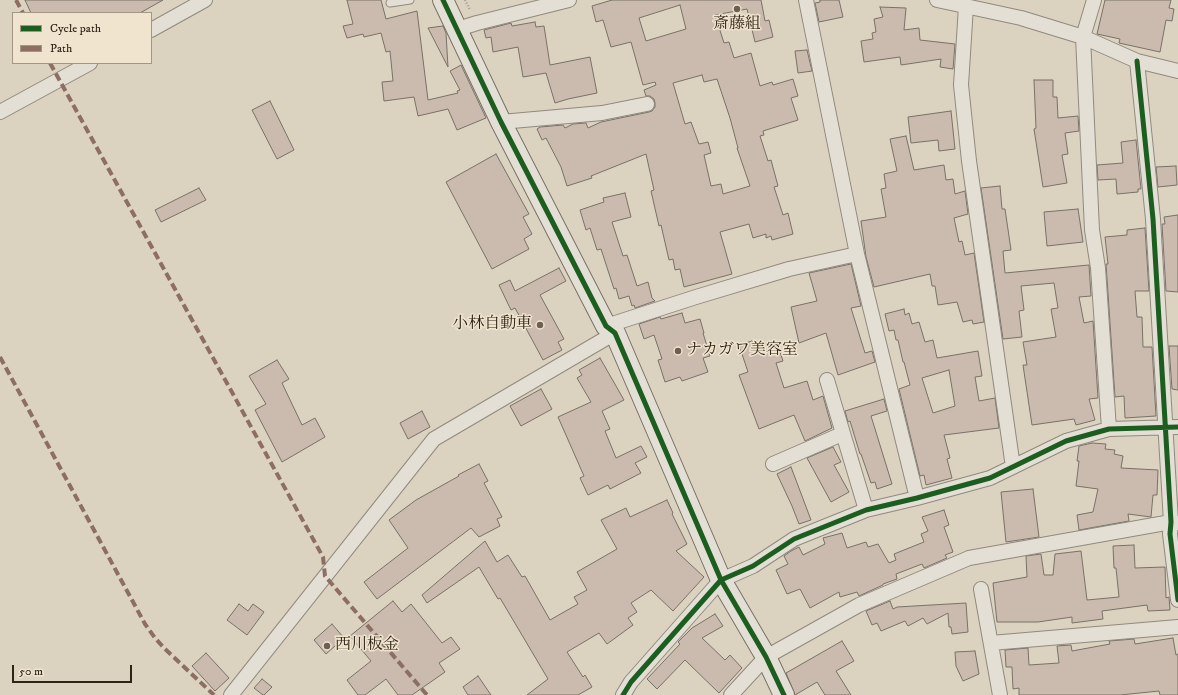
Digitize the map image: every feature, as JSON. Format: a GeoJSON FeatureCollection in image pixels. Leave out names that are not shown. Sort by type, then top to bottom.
{"type":"FeatureCollection","features":[{"type":"Feature","properties":{"kind":"street"},"geometry":{"type":"LineString","coordinates":[[152,29],[205,0]]}},
{"type":"Feature","properties":{"kind":"street"},"geometry":{"type":"LineString","coordinates":[[443,0],[501,122],[611,329],[721,580],[766,657],[784,695]]}},
{"type":"Feature","properties":{"kind":"street"},"geometry":{"type":"LineString","coordinates":[[458,29],[569,0]]}},
{"type":"Feature","properties":{"kind":"street"},"geometry":{"type":"LineString","coordinates":[[806,0],[856,254],[917,498]]}},
{"type":"Feature","properties":{"kind":"street"},"geometry":{"type":"LineString","coordinates":[[937,0],[1021,18],[1083,37],[1137,61],[1178,71]]}},
{"type":"Feature","properties":{"kind":"street"},"geometry":{"type":"LineString","coordinates":[[1094,0],[1083,37],[1092,230],[1098,268],[1109,428]]}},
{"type":"Feature","properties":{"kind":"street"},"geometry":{"type":"LineString","coordinates":[[966,6],[961,85],[968,153],[1013,467]]}},
{"type":"Feature","properties":{"kind":"street"},"geometry":{"type":"LineString","coordinates":[[1137,61],[1153,219],[1171,427],[1174,523],[1170,534],[1178,600]]}},
{"type":"Feature","properties":{"kind":"street"},"geometry":{"type":"LineString","coordinates":[[0,112],[88,64]]}},
{"type":"Feature","properties":{"kind":"street"},"geometry":{"type":"LineString","coordinates":[[501,122],[602,113],[647,104]]}},
{"type":"Feature","properties":{"kind":"street"},"geometry":{"type":"LineString","coordinates":[[230,695],[434,439],[611,329],[696,297],[789,270],[856,254]]}},
{"type":"Feature","properties":{"kind":"street"},"geometry":{"type":"LineString","coordinates":[[827,380],[866,510]]}},
{"type":"Feature","properties":{"kind":"street"},"geometry":{"type":"LineString","coordinates":[[623,695],[631,682],[721,580],[752,566],[794,539],[866,510],[990,478],[1066,441],[1109,428],[1171,427]]}},
{"type":"Feature","properties":{"kind":"street"},"geometry":{"type":"LineString","coordinates":[[773,464],[842,434]]}},
{"type":"Feature","properties":{"kind":"street"},"geometry":{"type":"LineString","coordinates":[[731,695],[766,657],[859,605],[969,558],[1174,523]]}},
{"type":"Feature","properties":{"kind":"street"},"geometry":{"type":"LineString","coordinates":[[981,589],[1000,695]]}},
{"type":"Feature","properties":{"kind":"street"},"geometry":{"type":"LineString","coordinates":[[991,643],[1178,627]]}},
{"type":"Feature","properties":{"kind":"lane"},"geometry":{"type":"LineString","coordinates":[[390,3],[410,0]]}},
{"type":"Feature","properties":{"kind":"building"},"geometry":{"type":"Polygon","coordinates":[[[25,0],[163,0],[142,12],[31,12],[25,0]]]}},
{"type":"Feature","properties":{"kind":"building"},"geometry":{"type":"Polygon","coordinates":[[[347,0],[381,0],[386,19],[417,11],[428,100],[458,93],[457,91],[460,90],[450,71],[461,65],[486,118],[457,130],[448,109],[418,116],[414,97],[384,101],[382,82],[393,81],[390,51],[386,52],[381,33],[364,37],[363,34],[347,38],[343,26],[353,24],[347,0]]]}},
{"type":"Feature","properties":{"kind":"building"},"geometry":{"type":"Polygon","coordinates":[[[612,0],[761,0],[765,21],[769,20],[773,37],[755,42],[747,9],[715,15],[724,43],[729,42],[734,58],[751,53],[760,86],[772,82],[773,85],[793,79],[798,96],[791,98],[798,120],[763,131],[764,135],[760,136],[768,161],[771,160],[778,186],[774,187],[783,215],[788,213],[793,234],[772,240],[771,236],[766,238],[766,234],[753,238],[749,224],[720,232],[732,274],[684,287],[680,269],[675,270],[673,259],[669,260],[661,225],[659,226],[651,191],[654,190],[646,154],[591,176],[592,178],[567,186],[561,167],[546,138],[542,140],[537,129],[540,127],[563,125],[565,128],[573,124],[586,123],[588,128],[601,122],[649,112],[655,107],[654,99],[650,96],[646,96],[644,90],[656,85],[655,82],[643,85],[631,42],[611,47],[603,20],[596,22],[592,6],[612,0]],[[680,5],[639,18],[646,41],[686,29],[680,5]],[[702,75],[673,83],[685,124],[691,122],[699,144],[708,142],[711,153],[704,155],[711,186],[721,184],[723,194],[750,186],[737,148],[730,118],[717,79],[704,82],[702,75]]]}},
{"type":"Feature","properties":{"kind":"building"},"geometry":{"type":"Polygon","coordinates":[[[820,0],[839,0],[843,17],[819,22],[815,3],[820,2],[820,0]]]}},
{"type":"Feature","properties":{"kind":"building"},"geometry":{"type":"Polygon","coordinates":[[[1105,0],[1171,0],[1169,8],[1174,9],[1172,21],[1166,20],[1160,52],[1119,43],[1120,39],[1097,34],[1105,0]]]}},
{"type":"Feature","properties":{"kind":"building"},"geometry":{"type":"Polygon","coordinates":[[[880,7],[906,8],[904,30],[919,28],[920,40],[955,44],[953,69],[940,67],[941,59],[901,65],[900,57],[864,62],[861,41],[873,39],[872,33],[876,32],[874,19],[883,17],[880,7]]]}},
{"type":"Feature","properties":{"kind":"building"},"geometry":{"type":"Polygon","coordinates":[[[535,22],[536,27],[544,26],[550,65],[590,57],[597,93],[555,103],[546,73],[523,77],[518,47],[493,52],[491,37],[486,38],[484,30],[511,23],[512,26],[535,22]]]}},
{"type":"Feature","properties":{"kind":"building"},"geometry":{"type":"Polygon","coordinates":[[[443,26],[446,33],[448,67],[428,28],[443,26]]]}},
{"type":"Feature","properties":{"kind":"building"},"geometry":{"type":"Polygon","coordinates":[[[807,50],[812,71],[798,73],[795,51],[807,50]]]}},
{"type":"Feature","properties":{"kind":"building"},"geometry":{"type":"Polygon","coordinates":[[[1034,80],[1053,80],[1053,97],[1057,97],[1058,118],[1078,116],[1079,131],[1065,133],[1068,154],[1062,155],[1067,183],[1043,187],[1034,129],[1036,128],[1034,80]]]}},
{"type":"Feature","properties":{"kind":"building"},"geometry":{"type":"Polygon","coordinates":[[[270,101],[294,150],[277,159],[252,110],[270,101]]]}},
{"type":"Feature","properties":{"kind":"building"},"geometry":{"type":"Polygon","coordinates":[[[951,111],[955,149],[939,151],[938,140],[911,143],[908,117],[951,111]]]}},
{"type":"Feature","properties":{"kind":"building"},"geometry":{"type":"Polygon","coordinates":[[[906,136],[914,170],[944,165],[946,180],[953,179],[955,194],[965,191],[968,214],[954,218],[959,242],[962,241],[965,255],[974,253],[984,322],[973,324],[972,320],[963,322],[957,302],[938,305],[935,286],[932,286],[930,274],[874,287],[866,257],[861,221],[886,217],[881,189],[886,188],[884,174],[897,171],[890,139],[906,136]]]}},
{"type":"Feature","properties":{"kind":"building"},"geometry":{"type":"Polygon","coordinates":[[[1136,140],[1141,189],[1138,189],[1138,192],[1117,194],[1116,179],[1098,180],[1097,165],[1123,163],[1121,142],[1136,140]]]}},
{"type":"Feature","properties":{"kind":"building"},"geometry":{"type":"Polygon","coordinates":[[[496,154],[529,214],[523,217],[532,234],[524,239],[529,249],[492,269],[446,182],[496,154]]]}},
{"type":"Feature","properties":{"kind":"building"},"geometry":{"type":"Polygon","coordinates":[[[1176,166],[1177,185],[1158,187],[1156,167],[1176,166]]]}},
{"type":"Feature","properties":{"kind":"building"},"geometry":{"type":"Polygon","coordinates":[[[1000,186],[1002,209],[1005,209],[1011,250],[1003,251],[1005,273],[1089,265],[1091,296],[1079,297],[1084,323],[1093,321],[1098,398],[1089,399],[1095,420],[1076,425],[1074,419],[1032,425],[1023,365],[1027,365],[1023,342],[1056,337],[1051,309],[1058,308],[1054,283],[1021,286],[1024,310],[1019,311],[1022,337],[1003,339],[981,188],[1000,186]]]}},
{"type":"Feature","properties":{"kind":"building"},"geometry":{"type":"Polygon","coordinates":[[[199,188],[206,200],[161,222],[155,210],[199,188]]]}},
{"type":"Feature","properties":{"kind":"building"},"geometry":{"type":"Polygon","coordinates":[[[625,193],[631,217],[612,222],[623,256],[627,255],[637,286],[648,282],[652,298],[655,301],[635,308],[634,305],[632,306],[629,296],[619,299],[616,288],[614,289],[601,249],[597,250],[590,228],[586,230],[580,210],[604,202],[603,198],[625,193]]]}},
{"type":"Feature","properties":{"kind":"building"},"geometry":{"type":"Polygon","coordinates":[[[1078,209],[1083,242],[1047,246],[1044,212],[1078,209]]]}},
{"type":"Feature","properties":{"kind":"building"},"geometry":{"type":"Polygon","coordinates":[[[1178,215],[1178,292],[1166,291],[1162,224],[1165,224],[1164,217],[1178,215]]]}},
{"type":"Feature","properties":{"kind":"building"},"geometry":{"type":"Polygon","coordinates":[[[1145,228],[1149,291],[1135,291],[1137,317],[1142,317],[1143,347],[1152,347],[1156,416],[1125,418],[1124,396],[1115,397],[1106,264],[1108,264],[1105,237],[1127,235],[1127,230],[1145,228]]]}},
{"type":"Feature","properties":{"kind":"building"},"geometry":{"type":"Polygon","coordinates":[[[851,264],[861,306],[851,308],[865,353],[872,351],[875,362],[838,375],[826,333],[799,343],[791,307],[817,301],[809,273],[851,264]]]}},
{"type":"Feature","properties":{"kind":"building"},"geometry":{"type":"Polygon","coordinates":[[[559,268],[566,281],[540,295],[564,339],[558,342],[562,350],[543,360],[515,308],[511,310],[499,285],[510,280],[515,291],[559,268]]]}},
{"type":"Feature","properties":{"kind":"building"},"geometry":{"type":"Polygon","coordinates":[[[904,309],[905,315],[909,313],[912,324],[919,322],[925,342],[933,340],[937,358],[978,351],[982,376],[975,377],[979,401],[995,398],[999,428],[944,435],[950,458],[947,459],[952,478],[926,485],[924,475],[920,476],[899,389],[910,385],[898,340],[896,340],[894,330],[889,331],[885,314],[904,309]],[[949,370],[922,378],[933,413],[955,406],[949,370]]]}},
{"type":"Feature","properties":{"kind":"building"},"geometry":{"type":"Polygon","coordinates":[[[682,313],[685,323],[700,319],[710,356],[703,358],[708,372],[682,381],[680,377],[665,382],[658,360],[662,359],[654,335],[644,339],[639,324],[660,317],[661,319],[682,313]]]}},
{"type":"Feature","properties":{"kind":"building"},"geometry":{"type":"Polygon","coordinates":[[[752,341],[754,347],[768,343],[771,351],[779,349],[783,361],[776,363],[784,388],[807,381],[813,400],[823,396],[832,428],[805,441],[794,415],[759,429],[739,375],[748,372],[739,345],[752,341]]]}},
{"type":"Feature","properties":{"kind":"building"},"geometry":{"type":"Polygon","coordinates":[[[1169,346],[1178,346],[1178,390],[1172,389],[1169,346]]]}},
{"type":"Feature","properties":{"kind":"building"},"geometry":{"type":"Polygon","coordinates":[[[600,358],[624,400],[602,411],[610,429],[605,431],[616,458],[641,446],[647,457],[635,463],[641,473],[610,489],[608,485],[588,495],[580,478],[584,476],[558,417],[591,402],[577,378],[582,375],[579,370],[600,358]]]}},
{"type":"Feature","properties":{"kind":"building"},"geometry":{"type":"Polygon","coordinates":[[[277,360],[289,379],[282,383],[302,425],[315,418],[325,437],[282,462],[255,410],[266,404],[249,376],[277,360]]]}},
{"type":"Feature","properties":{"kind":"building"},"geometry":{"type":"Polygon","coordinates":[[[541,389],[552,409],[521,426],[510,406],[541,389]]]}},
{"type":"Feature","properties":{"kind":"building"},"geometry":{"type":"Polygon","coordinates":[[[884,399],[887,411],[871,416],[892,484],[877,489],[875,482],[871,483],[850,421],[848,422],[845,411],[884,399]]]}},
{"type":"Feature","properties":{"kind":"building"},"geometry":{"type":"Polygon","coordinates":[[[422,411],[430,427],[408,439],[400,423],[422,411]]]}},
{"type":"Feature","properties":{"kind":"building"},"geometry":{"type":"Polygon","coordinates":[[[1092,443],[1106,444],[1105,449],[1115,450],[1114,454],[1123,456],[1121,468],[1158,470],[1157,495],[1153,495],[1151,517],[1128,514],[1129,521],[1079,530],[1077,515],[1093,512],[1098,489],[1076,486],[1079,446],[1092,443]]]}},
{"type":"Feature","properties":{"kind":"building"},"geometry":{"type":"Polygon","coordinates":[[[833,447],[841,462],[834,465],[849,492],[831,502],[807,458],[833,447]]]}},
{"type":"Feature","properties":{"kind":"building"},"geometry":{"type":"Polygon","coordinates":[[[479,464],[488,481],[484,483],[502,517],[497,519],[500,526],[479,537],[471,528],[377,599],[364,582],[408,548],[389,520],[416,500],[479,464]]]}},
{"type":"Feature","properties":{"kind":"building"},"geometry":{"type":"Polygon","coordinates":[[[791,467],[811,520],[799,524],[777,474],[791,467]]]}},
{"type":"Feature","properties":{"kind":"building"},"geometry":{"type":"Polygon","coordinates":[[[1033,489],[1039,537],[1006,542],[1001,492],[1033,489]]]}},
{"type":"Feature","properties":{"kind":"building"},"geometry":{"type":"Polygon","coordinates":[[[667,500],[673,513],[672,514],[687,544],[676,551],[704,577],[673,611],[651,590],[631,603],[637,612],[628,618],[633,625],[607,644],[599,633],[567,652],[583,677],[585,675],[592,687],[578,695],[527,695],[548,679],[500,598],[498,599],[479,567],[427,603],[422,595],[485,541],[497,562],[508,555],[522,577],[525,576],[550,620],[578,604],[574,597],[587,590],[577,572],[617,549],[601,520],[626,508],[630,517],[667,500]]]}},
{"type":"Feature","properties":{"kind":"building"},"geometry":{"type":"Polygon","coordinates":[[[944,510],[949,525],[944,527],[953,552],[945,555],[947,558],[924,568],[922,564],[896,574],[897,579],[859,596],[857,592],[840,597],[839,592],[810,608],[800,589],[787,594],[776,570],[788,564],[784,556],[791,551],[799,547],[803,555],[825,544],[823,538],[842,533],[847,548],[866,542],[868,547],[878,544],[889,563],[896,560],[894,554],[924,542],[921,534],[928,531],[922,517],[944,510]]]}},
{"type":"Feature","properties":{"kind":"building"},"geometry":{"type":"Polygon","coordinates":[[[1134,545],[1135,568],[1165,567],[1166,598],[1169,597],[1170,610],[1148,611],[1147,605],[1102,611],[1103,619],[1072,623],[1072,617],[1038,622],[997,622],[993,583],[1027,577],[1026,556],[1041,554],[1044,575],[1053,575],[1055,554],[1081,551],[1087,600],[1119,597],[1116,568],[1114,568],[1113,546],[1134,545]]]}},
{"type":"Feature","properties":{"kind":"building"},"geometry":{"type":"Polygon","coordinates":[[[393,601],[402,612],[411,604],[442,643],[451,637],[460,649],[439,663],[445,672],[412,695],[398,695],[386,679],[365,695],[358,695],[347,680],[371,661],[350,636],[393,601]]]}},
{"type":"Feature","properties":{"kind":"building"},"geometry":{"type":"Polygon","coordinates":[[[890,601],[893,609],[897,607],[966,603],[968,632],[952,634],[951,627],[949,627],[948,613],[927,624],[923,618],[908,626],[905,621],[881,631],[877,623],[872,625],[866,611],[890,601]]]}},
{"type":"Feature","properties":{"kind":"building"},"geometry":{"type":"Polygon","coordinates":[[[239,604],[248,611],[253,604],[264,612],[247,635],[227,620],[239,604]]]}},
{"type":"Feature","properties":{"kind":"building"},"geometry":{"type":"Polygon","coordinates":[[[715,614],[723,626],[702,638],[725,660],[730,655],[742,668],[719,693],[685,660],[657,689],[647,679],[680,644],[678,642],[692,628],[715,614]]]}},
{"type":"Feature","properties":{"kind":"building","name":"西川板金"},"geometry":{"type":"Polygon","coordinates":[[[332,624],[344,638],[326,654],[314,640],[332,624]]]}},
{"type":"Feature","properties":{"kind":"building"},"geometry":{"type":"Polygon","coordinates":[[[1173,638],[1176,655],[1178,654],[1178,695],[1160,695],[1159,691],[1120,695],[1019,695],[1019,688],[1013,689],[1012,667],[1006,667],[1005,650],[1028,648],[1029,665],[1059,663],[1057,646],[1071,645],[1072,651],[1110,644],[1109,641],[1134,639],[1135,644],[1173,638]]]}},
{"type":"Feature","properties":{"kind":"building"},"geometry":{"type":"Polygon","coordinates":[[[842,641],[854,661],[836,671],[851,695],[825,695],[817,682],[795,695],[786,673],[842,641]]]}},
{"type":"Feature","properties":{"kind":"building"},"geometry":{"type":"Polygon","coordinates":[[[975,651],[979,674],[963,681],[956,666],[955,652],[975,651]]]}},
{"type":"Feature","properties":{"kind":"building"},"geometry":{"type":"Polygon","coordinates":[[[206,653],[229,678],[215,691],[192,666],[206,653]]]}},
{"type":"Feature","properties":{"kind":"building"},"geometry":{"type":"Polygon","coordinates":[[[478,676],[491,695],[468,695],[463,687],[478,676]]]}},
{"type":"Feature","properties":{"kind":"building"},"geometry":{"type":"Polygon","coordinates":[[[262,679],[272,687],[264,695],[254,688],[262,679]]]}},
{"type":"Feature","properties":{"kind":"marked path"},"geometry":{"type":"LineString","coordinates":[[16,0],[22,12]]}},
{"type":"Feature","properties":{"kind":"marked path"},"geometry":{"type":"LineString","coordinates":[[51,64],[323,557],[325,576],[427,695]]}},
{"type":"Feature","properties":{"kind":"marked path"},"geometry":{"type":"LineString","coordinates":[[0,357],[145,624],[164,648],[214,695]]}},
{"type":"Feature","properties":{"kind":"cycle path"},"geometry":{"type":"LineString","coordinates":[[443,0],[501,122],[606,326],[615,333],[721,580],[766,657],[784,695]]}},
{"type":"Feature","properties":{"kind":"cycle path"},"geometry":{"type":"LineString","coordinates":[[1137,61],[1153,219],[1171,522],[1170,534],[1178,600]]}},
{"type":"Feature","properties":{"kind":"cycle path"},"geometry":{"type":"LineString","coordinates":[[623,695],[631,682],[721,580],[753,566],[794,539],[866,510],[990,478],[1066,441],[1109,429],[1178,427]]}},
{"type":"Feature","properties":{"kind":"place","name":"斎藤組"},"geometry":{"type":"Point","coordinates":[737,9]}},
{"type":"Feature","properties":{"kind":"place","name":"小林自動車"},"geometry":{"type":"Point","coordinates":[540,325]}},
{"type":"Feature","properties":{"kind":"place","name":"ナカガワ美容室"},"geometry":{"type":"Point","coordinates":[678,351]}},
{"type":"Feature","properties":{"kind":"place","name":"西川板金"},"geometry":{"type":"Point","coordinates":[327,646]}}]}
